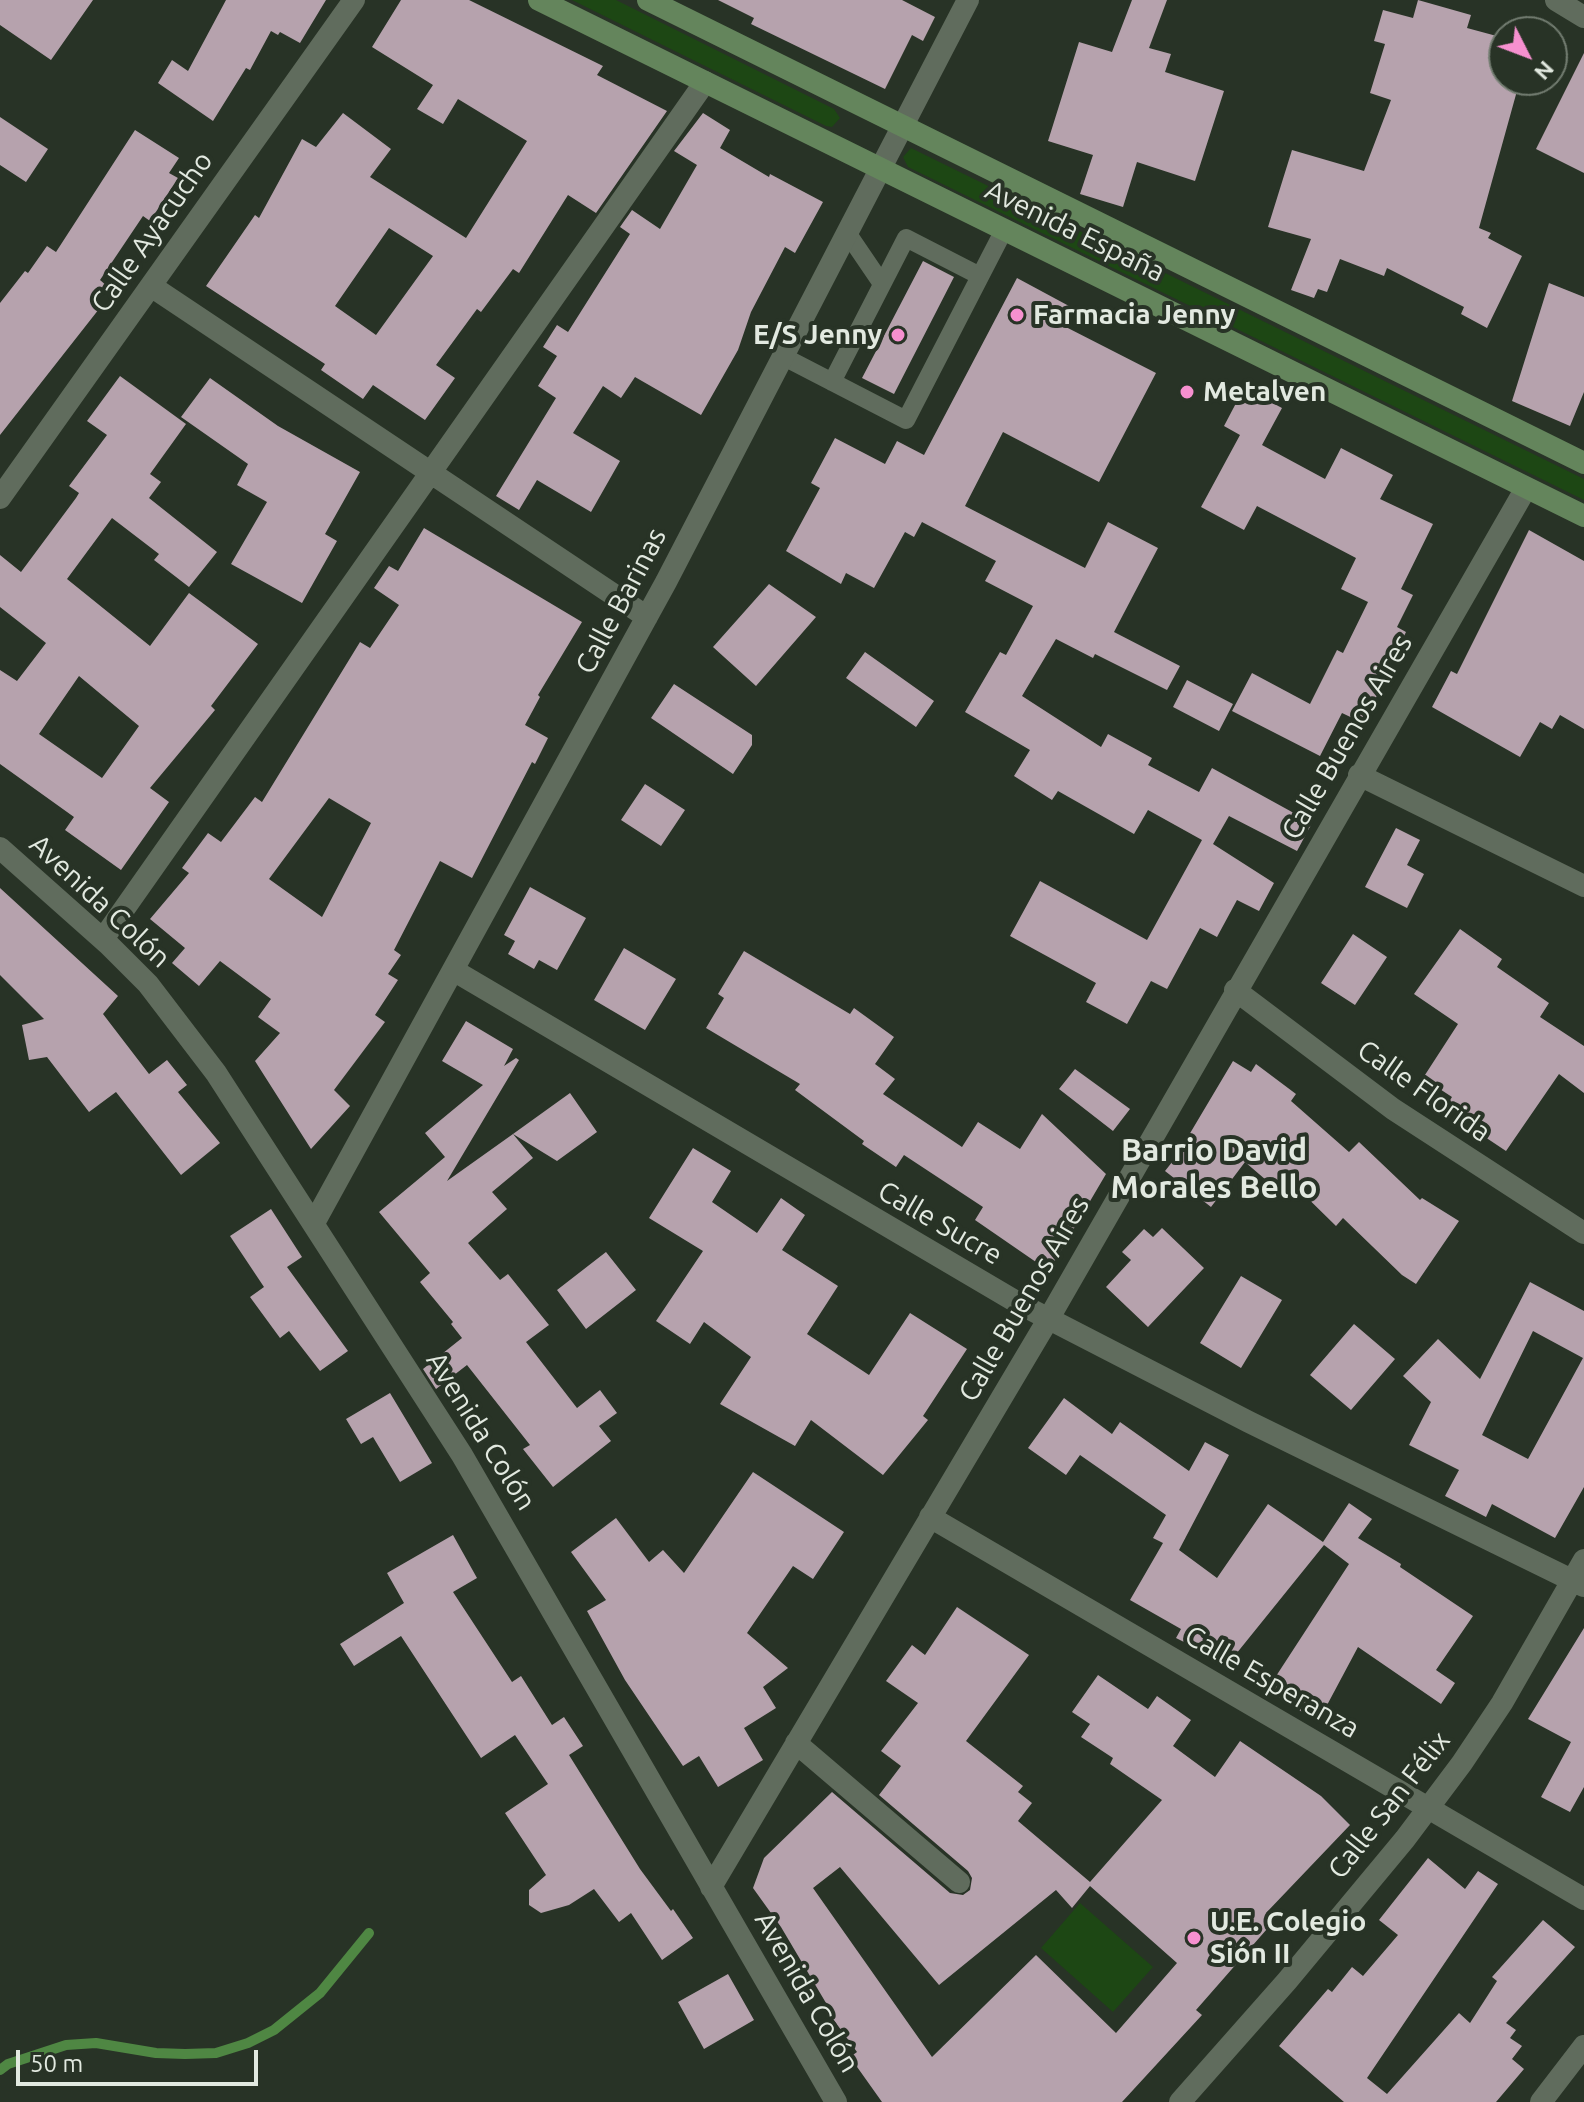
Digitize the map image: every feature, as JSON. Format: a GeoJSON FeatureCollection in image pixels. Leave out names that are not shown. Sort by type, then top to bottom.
{"type":"FeatureCollection","features":[{"type":"Feature","properties":{"kind":"main road","name":"Avenida España"},"geometry":{"type":"LineString","coordinates":[[539,0],[1584,516]]}},
{"type":"Feature","properties":{"kind":"main road","name":"Avenida España"},"geometry":{"type":"LineString","coordinates":[[648,0],[1584,463]]}},
{"type":"Feature","properties":{"kind":"street","name":"Calle Ayacucho"},"geometry":{"type":"LineString","coordinates":[[0,498],[354,0]]}},
{"type":"Feature","properties":{"kind":"street","name":"Calle Barinas"},"geometry":{"type":"LineString","coordinates":[[314,1223],[647,617],[968,0]]}},
{"type":"Feature","properties":{"kind":"street"},"geometry":{"type":"LineString","coordinates":[[1556,0],[1584,17]]}},
{"type":"Feature","properties":{"kind":"street"},"geometry":{"type":"LineString","coordinates":[[103,939],[705,82]]}},
{"type":"Feature","properties":{"kind":"street"},"geometry":{"type":"LineString","coordinates":[[151,286],[647,617]]}},
{"type":"Feature","properties":{"kind":"street","name":"Calle Buenos Aires"},"geometry":{"type":"LineString","coordinates":[[711,1887],[1049,1318],[1526,488]]}},
{"type":"Feature","properties":{"kind":"street"},"geometry":{"type":"LineString","coordinates":[[1359,775],[1584,886]]}},
{"type":"Feature","properties":{"kind":"street","name":"Avenida Colón"},"geometry":{"type":"LineString","coordinates":[[0,848],[103,939],[148,984],[216,1073],[462,1455],[836,2102]]}},
{"type":"Feature","properties":{"kind":"street","name":"Calle Sucre"},"geometry":{"type":"LineString","coordinates":[[453,970],[965,1273],[1249,1422],[1578,1583]]}},
{"type":"Feature","properties":{"kind":"street","name":"Calle Florida"},"geometry":{"type":"LineString","coordinates":[[1235,990],[1393,1109],[1584,1233]]}},
{"type":"Feature","properties":{"kind":"street","name":"Calle Esperanza"},"geometry":{"type":"LineString","coordinates":[[930,1517],[1584,1899]]}},
{"type":"Feature","properties":{"kind":"street","name":"Calle San Félix"},"geometry":{"type":"LineString","coordinates":[[1180,2102],[1287,1981],[1462,1763],[1578,1583],[1584,1560]]}},
{"type":"Feature","properties":{"kind":"street"},"geometry":{"type":"LineString","coordinates":[[796,1743],[959,1882]]}},
{"type":"Feature","properties":{"kind":"street"},"geometry":{"type":"LineString","coordinates":[[1541,2102],[1584,2046]]}},
{"type":"Feature","properties":{"kind":"lane"},"geometry":{"type":"LineString","coordinates":[[784,357],[906,420],[1004,230]]}},
{"type":"Feature","properties":{"kind":"lane"},"geometry":{"type":"LineString","coordinates":[[848,234],[882,284]]}},
{"type":"Feature","properties":{"kind":"lane"},"geometry":{"type":"LineString","coordinates":[[832,382],[906,238],[980,276]]}},
{"type":"Feature","properties":{"kind":"green space"},"geometry":{"type":"Polygon","coordinates":[[[572,0],[616,0],[834,109],[840,118],[832,127],[826,126],[572,0]]]}},
{"type":"Feature","properties":{"kind":"green space"},"geometry":{"type":"Polygon","coordinates":[[[911,148],[1584,479],[1584,500],[908,167],[903,157],[911,148]]]}},
{"type":"Feature","properties":{"kind":"green space"},"geometry":{"type":"Polygon","coordinates":[[[1080,1903],[1153,1967],[1113,2012],[1041,1948],[1080,1903]]]}},
{"type":"Feature","properties":{"kind":"building"},"geometry":{"type":"Polygon","coordinates":[[[0,0],[93,0],[51,60],[0,25],[0,0]]]}},
{"type":"Feature","properties":{"kind":"building"},"geometry":{"type":"Polygon","coordinates":[[[226,0],[326,0],[300,43],[280,32],[278,35],[271,31],[250,70],[246,68],[213,121],[158,83],[172,60],[188,71],[226,0]]]}},
{"type":"Feature","properties":{"kind":"building"},"geometry":{"type":"Polygon","coordinates":[[[401,0],[469,0],[603,66],[597,75],[667,111],[596,213],[568,195],[519,273],[513,269],[481,312],[477,309],[436,365],[455,378],[425,420],[373,385],[363,399],[321,370],[325,364],[206,286],[255,215],[259,218],[302,139],[316,147],[343,113],[391,149],[370,177],[466,238],[527,141],[458,99],[443,124],[417,109],[433,85],[372,47],[401,0]],[[389,228],[335,306],[376,335],[433,256],[389,228]]]}},
{"type":"Feature","properties":{"kind":"building"},"geometry":{"type":"Polygon","coordinates":[[[718,0],[902,0],[935,17],[923,41],[912,35],[885,89],[751,24],[754,18],[718,0]]]}},
{"type":"Feature","properties":{"kind":"building"},"geometry":{"type":"Polygon","coordinates":[[[1132,0],[1167,0],[1149,48],[1171,54],[1165,72],[1224,91],[1195,181],[1137,162],[1123,207],[1080,194],[1093,155],[1048,141],[1079,42],[1112,52],[1132,0]]]}},
{"type":"Feature","properties":{"kind":"building"},"geometry":{"type":"Polygon","coordinates":[[[1418,0],[1471,15],[1467,28],[1488,34],[1488,96],[1516,96],[1479,228],[1491,233],[1488,238],[1522,256],[1487,328],[1461,314],[1464,307],[1387,268],[1384,276],[1340,259],[1327,292],[1318,289],[1314,298],[1291,290],[1311,239],[1268,227],[1292,150],[1364,171],[1391,100],[1370,93],[1385,44],[1374,41],[1383,10],[1413,18],[1418,0]]]}},
{"type":"Feature","properties":{"kind":"building"},"geometry":{"type":"Polygon","coordinates":[[[1584,53],[1584,173],[1536,149],[1562,96],[1568,96],[1568,85],[1584,53]]]}},
{"type":"Feature","properties":{"kind":"building"},"geometry":{"type":"Polygon","coordinates":[[[703,113],[730,130],[720,148],[769,177],[770,174],[823,202],[795,253],[785,247],[751,312],[738,350],[701,415],[635,377],[621,398],[603,386],[573,433],[620,461],[591,512],[537,480],[519,510],[496,496],[556,398],[538,386],[557,356],[543,347],[557,325],[568,332],[630,234],[620,227],[632,210],[660,229],[697,165],[674,151],[703,113]]]}},
{"type":"Feature","properties":{"kind":"building"},"geometry":{"type":"Polygon","coordinates":[[[0,117],[48,149],[26,182],[0,165],[0,117]]]}},
{"type":"Feature","properties":{"kind":"building"},"geometry":{"type":"Polygon","coordinates":[[[135,130],[179,158],[169,173],[178,178],[150,221],[143,216],[100,280],[107,286],[94,306],[99,309],[0,435],[0,303],[25,271],[28,273],[47,246],[56,252],[135,130]]]}},
{"type":"Feature","properties":{"kind":"building"},"geometry":{"type":"Polygon","coordinates":[[[923,261],[954,277],[894,394],[862,378],[923,261]]]}},
{"type":"Feature","properties":{"kind":"building"},"geometry":{"type":"Polygon","coordinates":[[[1017,278],[1069,306],[1060,324],[1156,373],[1099,482],[1003,432],[965,506],[1085,568],[1108,522],[1158,548],[1114,632],[1180,666],[1167,690],[1095,654],[1093,658],[1056,639],[1022,696],[1101,747],[1108,734],[1152,758],[1148,765],[1199,792],[1212,768],[1312,823],[1297,851],[1229,816],[1213,844],[1274,883],[1259,911],[1237,900],[1217,937],[1200,928],[1167,989],[1151,981],[1127,1024],[1086,1002],[1096,983],[1010,936],[1040,881],[1147,940],[1202,840],[1148,810],[1134,834],[1058,791],[1052,800],[1014,776],[1030,750],[965,712],[1000,652],[1006,655],[1033,606],[985,581],[996,561],[922,522],[914,537],[905,532],[874,588],[846,573],[841,584],[786,551],[820,488],[811,483],[835,438],[885,464],[897,441],[924,455],[1017,278]]]}},
{"type":"Feature","properties":{"kind":"building"},"geometry":{"type":"Polygon","coordinates":[[[1549,283],[1584,297],[1584,392],[1570,426],[1512,401],[1549,283]]]}},
{"type":"Feature","properties":{"kind":"building"},"geometry":{"type":"Polygon","coordinates":[[[120,376],[186,424],[150,474],[161,482],[149,498],[217,552],[189,587],[154,560],[159,554],[112,518],[67,579],[150,646],[189,593],[258,644],[211,706],[215,710],[150,788],[169,802],[121,870],[65,830],[74,817],[0,764],[0,670],[17,681],[46,643],[0,607],[0,555],[21,572],[76,498],[79,493],[69,486],[107,435],[87,421],[120,376]],[[79,676],[39,734],[102,778],[139,726],[79,676]]]}},
{"type":"Feature","properties":{"kind":"building"},"geometry":{"type":"Polygon","coordinates":[[[210,378],[278,426],[360,472],[325,534],[337,541],[302,603],[231,564],[267,502],[237,485],[248,464],[181,417],[210,378]]]}},
{"type":"Feature","properties":{"kind":"building"},"geometry":{"type":"Polygon","coordinates":[[[1244,388],[1282,408],[1262,445],[1325,479],[1341,448],[1393,475],[1380,499],[1433,524],[1401,589],[1413,595],[1397,627],[1406,632],[1387,676],[1363,723],[1342,713],[1320,756],[1232,711],[1252,673],[1310,704],[1337,650],[1343,653],[1368,602],[1341,589],[1356,558],[1257,506],[1244,530],[1201,507],[1240,435],[1224,426],[1244,388]]]}},
{"type":"Feature","properties":{"kind":"building"},"geometry":{"type":"Polygon","coordinates":[[[424,528],[582,622],[538,695],[540,697],[525,725],[548,738],[535,764],[532,762],[472,878],[440,861],[394,950],[401,955],[388,974],[398,980],[375,1015],[385,1022],[334,1090],[350,1106],[311,1149],[255,1061],[280,1033],[258,1017],[271,999],[220,961],[199,986],[172,963],[185,948],[150,919],[189,873],[182,868],[208,833],[221,842],[255,797],[262,802],[360,642],[370,648],[399,605],[374,588],[389,566],[398,571],[424,528]],[[329,798],[269,879],[322,917],[371,823],[329,798]]]}},
{"type":"Feature","properties":{"kind":"building"},"geometry":{"type":"Polygon","coordinates":[[[1529,530],[1584,561],[1584,729],[1560,715],[1552,729],[1540,722],[1520,757],[1432,707],[1451,671],[1457,674],[1529,530]]]}},
{"type":"Feature","properties":{"kind":"building"},"geometry":{"type":"Polygon","coordinates":[[[769,584],[816,617],[756,686],[713,647],[769,584]]]}},
{"type":"Feature","properties":{"kind":"building"},"geometry":{"type":"Polygon","coordinates":[[[865,652],[934,701],[916,727],[846,678],[865,652]]]}},
{"type":"Feature","properties":{"kind":"building"},"geometry":{"type":"Polygon","coordinates":[[[1187,680],[1233,704],[1219,731],[1173,707],[1187,680]]]}},
{"type":"Feature","properties":{"kind":"building"},"geometry":{"type":"Polygon","coordinates":[[[674,684],[752,735],[752,745],[733,774],[651,718],[674,684]]]}},
{"type":"Feature","properties":{"kind":"building"},"geometry":{"type":"Polygon","coordinates":[[[645,784],[685,810],[661,846],[621,820],[645,784]]]}},
{"type":"Feature","properties":{"kind":"building"},"geometry":{"type":"Polygon","coordinates":[[[1396,828],[1420,840],[1407,865],[1424,874],[1407,908],[1365,887],[1396,828]]]}},
{"type":"Feature","properties":{"kind":"building"},"geometry":{"type":"Polygon","coordinates":[[[530,887],[586,918],[557,970],[539,960],[534,969],[508,954],[515,941],[504,935],[530,887]]]}},
{"type":"Feature","properties":{"kind":"building"},"geometry":{"type":"Polygon","coordinates":[[[0,888],[118,996],[103,1014],[149,1074],[167,1060],[187,1085],[178,1092],[220,1143],[181,1175],[116,1092],[89,1112],[47,1057],[29,1060],[22,1025],[44,1019],[0,975],[0,888]]]}},
{"type":"Feature","properties":{"kind":"building"},"geometry":{"type":"Polygon","coordinates":[[[1460,929],[1502,959],[1497,967],[1549,1003],[1540,1017],[1584,1046],[1584,1093],[1559,1074],[1506,1151],[1485,1137],[1488,1133],[1447,1105],[1452,1097],[1423,1078],[1458,1024],[1414,994],[1460,929]]]}},
{"type":"Feature","properties":{"kind":"building"},"geometry":{"type":"Polygon","coordinates":[[[1353,934],[1387,957],[1355,1005],[1321,983],[1353,934]]]}},
{"type":"Feature","properties":{"kind":"building"},"geometry":{"type":"Polygon","coordinates":[[[624,948],[676,979],[645,1030],[594,1000],[624,948]]]}},
{"type":"Feature","properties":{"kind":"building"},"geometry":{"type":"Polygon","coordinates":[[[744,951],[850,1014],[854,1008],[894,1037],[875,1064],[895,1079],[883,1094],[962,1147],[978,1122],[1020,1149],[1042,1114],[1106,1174],[1049,1271],[975,1220],[983,1207],[904,1155],[896,1167],[795,1090],[800,1084],[706,1028],[724,998],[718,994],[744,951]]]}},
{"type":"Feature","properties":{"kind":"building"},"geometry":{"type":"Polygon","coordinates":[[[466,1021],[513,1049],[504,1066],[516,1058],[519,1060],[447,1181],[513,1134],[533,1158],[492,1192],[507,1209],[468,1243],[500,1280],[508,1274],[549,1325],[526,1342],[577,1408],[600,1390],[617,1413],[599,1426],[611,1441],[553,1487],[523,1449],[530,1445],[467,1365],[436,1389],[423,1369],[462,1338],[420,1282],[430,1273],[379,1212],[445,1157],[425,1133],[483,1085],[442,1061],[466,1021]]]}},
{"type":"Feature","properties":{"kind":"building"},"geometry":{"type":"Polygon","coordinates":[[[1233,1061],[1251,1072],[1256,1064],[1296,1094],[1291,1101],[1349,1152],[1359,1142],[1420,1200],[1422,1198],[1459,1221],[1416,1284],[1402,1275],[1343,1218],[1336,1226],[1283,1174],[1273,1186],[1245,1162],[1211,1207],[1165,1171],[1192,1137],[1189,1135],[1233,1061]]]}},
{"type":"Feature","properties":{"kind":"building"},"geometry":{"type":"Polygon","coordinates":[[[1075,1069],[1130,1109],[1113,1131],[1059,1089],[1075,1069]]]}},
{"type":"Feature","properties":{"kind":"building"},"geometry":{"type":"Polygon","coordinates":[[[570,1093],[597,1132],[557,1161],[513,1134],[570,1093]]]}},
{"type":"Feature","properties":{"kind":"building"},"geometry":{"type":"Polygon","coordinates":[[[693,1148],[731,1171],[712,1202],[757,1233],[781,1198],[805,1215],[782,1250],[838,1286],[807,1334],[869,1375],[910,1313],[967,1349],[923,1416],[928,1420],[883,1475],[811,1420],[795,1446],[720,1404],[751,1357],[704,1322],[690,1344],[656,1321],[703,1251],[649,1218],[693,1148]]]}},
{"type":"Feature","properties":{"kind":"building"},"geometry":{"type":"Polygon","coordinates":[[[271,1209],[302,1257],[287,1267],[348,1351],[320,1371],[289,1331],[280,1338],[250,1297],[264,1287],[230,1236],[271,1209]]]}},
{"type":"Feature","properties":{"kind":"building"},"geometry":{"type":"Polygon","coordinates":[[[1162,1228],[1204,1268],[1148,1327],[1106,1287],[1131,1260],[1122,1252],[1144,1229],[1153,1237],[1162,1228]]]}},
{"type":"Feature","properties":{"kind":"building"},"geometry":{"type":"Polygon","coordinates":[[[606,1252],[636,1290],[586,1329],[557,1290],[606,1252]]]}},
{"type":"Feature","properties":{"kind":"building"},"geometry":{"type":"Polygon","coordinates":[[[1241,1276],[1282,1300],[1241,1368],[1200,1343],[1241,1276]]]}},
{"type":"Feature","properties":{"kind":"building"},"geometry":{"type":"Polygon","coordinates":[[[1530,1282],[1584,1311],[1584,1487],[1555,1538],[1492,1504],[1486,1517],[1445,1496],[1459,1470],[1409,1445],[1431,1402],[1403,1376],[1438,1339],[1480,1379],[1530,1282]],[[1533,1331],[1482,1435],[1528,1459],[1583,1358],[1533,1331]]]}},
{"type":"Feature","properties":{"kind":"building"},"geometry":{"type":"Polygon","coordinates":[[[1354,1324],[1395,1359],[1351,1410],[1310,1375],[1354,1324]]]}},
{"type":"Feature","properties":{"kind":"building"},"geometry":{"type":"Polygon","coordinates":[[[390,1393],[432,1463],[400,1482],[373,1437],[361,1444],[346,1419],[390,1393]]]}},
{"type":"Feature","properties":{"kind":"building"},"geometry":{"type":"Polygon","coordinates":[[[1064,1398],[1112,1434],[1120,1422],[1189,1471],[1205,1442],[1229,1455],[1179,1550],[1217,1578],[1268,1504],[1323,1542],[1349,1503],[1372,1519],[1358,1538],[1401,1564],[1400,1567],[1473,1616],[1436,1670],[1455,1683],[1441,1704],[1358,1647],[1318,1722],[1267,1690],[1349,1564],[1324,1545],[1232,1659],[1208,1639],[1200,1650],[1176,1638],[1181,1629],[1130,1600],[1163,1543],[1153,1538],[1166,1515],[1080,1455],[1066,1475],[1028,1448],[1064,1398]]]}},
{"type":"Feature","properties":{"kind":"building"},"geometry":{"type":"Polygon","coordinates":[[[753,1472],[844,1532],[813,1579],[793,1566],[747,1633],[788,1668],[763,1687],[776,1708],[744,1728],[763,1760],[718,1787],[699,1756],[683,1766],[625,1680],[587,1611],[606,1600],[571,1552],[616,1518],[649,1562],[663,1550],[684,1573],[753,1472]]]}},
{"type":"Feature","properties":{"kind":"building"},"geometry":{"type":"Polygon","coordinates":[[[453,1535],[477,1578],[453,1592],[512,1682],[521,1676],[552,1725],[564,1717],[583,1746],[569,1755],[640,1869],[693,1938],[662,1960],[631,1913],[619,1922],[594,1889],[569,1905],[541,1913],[529,1905],[529,1890],[546,1875],[505,1813],[548,1784],[515,1735],[481,1758],[401,1636],[354,1666],[340,1644],[404,1603],[387,1573],[453,1535]]]}},
{"type":"Feature","properties":{"kind":"building"},"geometry":{"type":"Polygon","coordinates":[[[957,1607],[1029,1655],[966,1741],[1023,1786],[1018,1792],[1032,1803],[1018,1821],[1090,1882],[1162,1800],[1110,1764],[1113,1758],[1081,1737],[1090,1724],[1072,1712],[1098,1675],[1148,1709],[1157,1696],[1191,1720],[1173,1746],[1215,1777],[1240,1741],[1321,1796],[1350,1825],[1266,1913],[1274,1921],[1196,2010],[1202,2015],[1122,2102],[882,2102],[850,2057],[857,2052],[823,2005],[826,2003],[781,1927],[753,1888],[764,1858],[832,1792],[950,1893],[963,1895],[970,1890],[972,1878],[968,1871],[879,1795],[901,1766],[881,1751],[918,1703],[886,1681],[912,1645],[925,1655],[957,1607]],[[840,1867],[813,1888],[932,2057],[1036,1955],[1116,2033],[1177,1963],[1090,1886],[1072,1908],[1056,1890],[939,1985],[840,1867]]]}},
{"type":"Feature","properties":{"kind":"building"},"geometry":{"type":"Polygon","coordinates":[[[1584,1628],[1584,1787],[1570,1812],[1541,1797],[1571,1742],[1528,1719],[1584,1628]]]}},
{"type":"Feature","properties":{"kind":"building"},"geometry":{"type":"Polygon","coordinates":[[[1428,1858],[1465,1889],[1478,1871],[1498,1884],[1367,2078],[1387,2094],[1459,2013],[1470,2023],[1497,1981],[1492,1977],[1543,1920],[1575,1947],[1506,2023],[1516,2030],[1510,2038],[1522,2046],[1512,2059],[1524,2069],[1496,2102],[1344,2102],[1279,2046],[1328,1989],[1332,1992],[1352,1967],[1363,1976],[1398,1935],[1379,1920],[1428,1858]]]}},
{"type":"Feature","properties":{"kind":"building"},"geometry":{"type":"Polygon","coordinates":[[[728,1974],[754,2020],[704,2049],[678,2002],[728,1974]]]}},
{"type":"Feature","properties":{"kind":"waterway"},"geometry":{"type":"LineString","coordinates":[[0,2070],[8,2064],[66,2045],[96,2043],[156,2053],[185,2054],[216,2053],[248,2043],[274,2030],[320,1993],[369,1933]]}},
{"type":"Feature","properties":{"kind":"place","name":"Farmacia Jenny"},"geometry":{"type":"Point","coordinates":[1017,315]}},
{"type":"Feature","properties":{"kind":"place","name":"E/S Jenny"},"geometry":{"type":"Point","coordinates":[898,335]}},
{"type":"Feature","properties":{"kind":"place","name":"Metalven"},"geometry":{"type":"Point","coordinates":[1187,392]}},
{"type":"Feature","properties":{"kind":"place","name":"U.E. Colegio Sión II"},"geometry":{"type":"Point","coordinates":[1194,1938]}},
{"type":"Feature","properties":{"kind":"district","name":"Barrio David Morales Bello"},"geometry":{"type":"Point","coordinates":[1214,1168]}}]}
